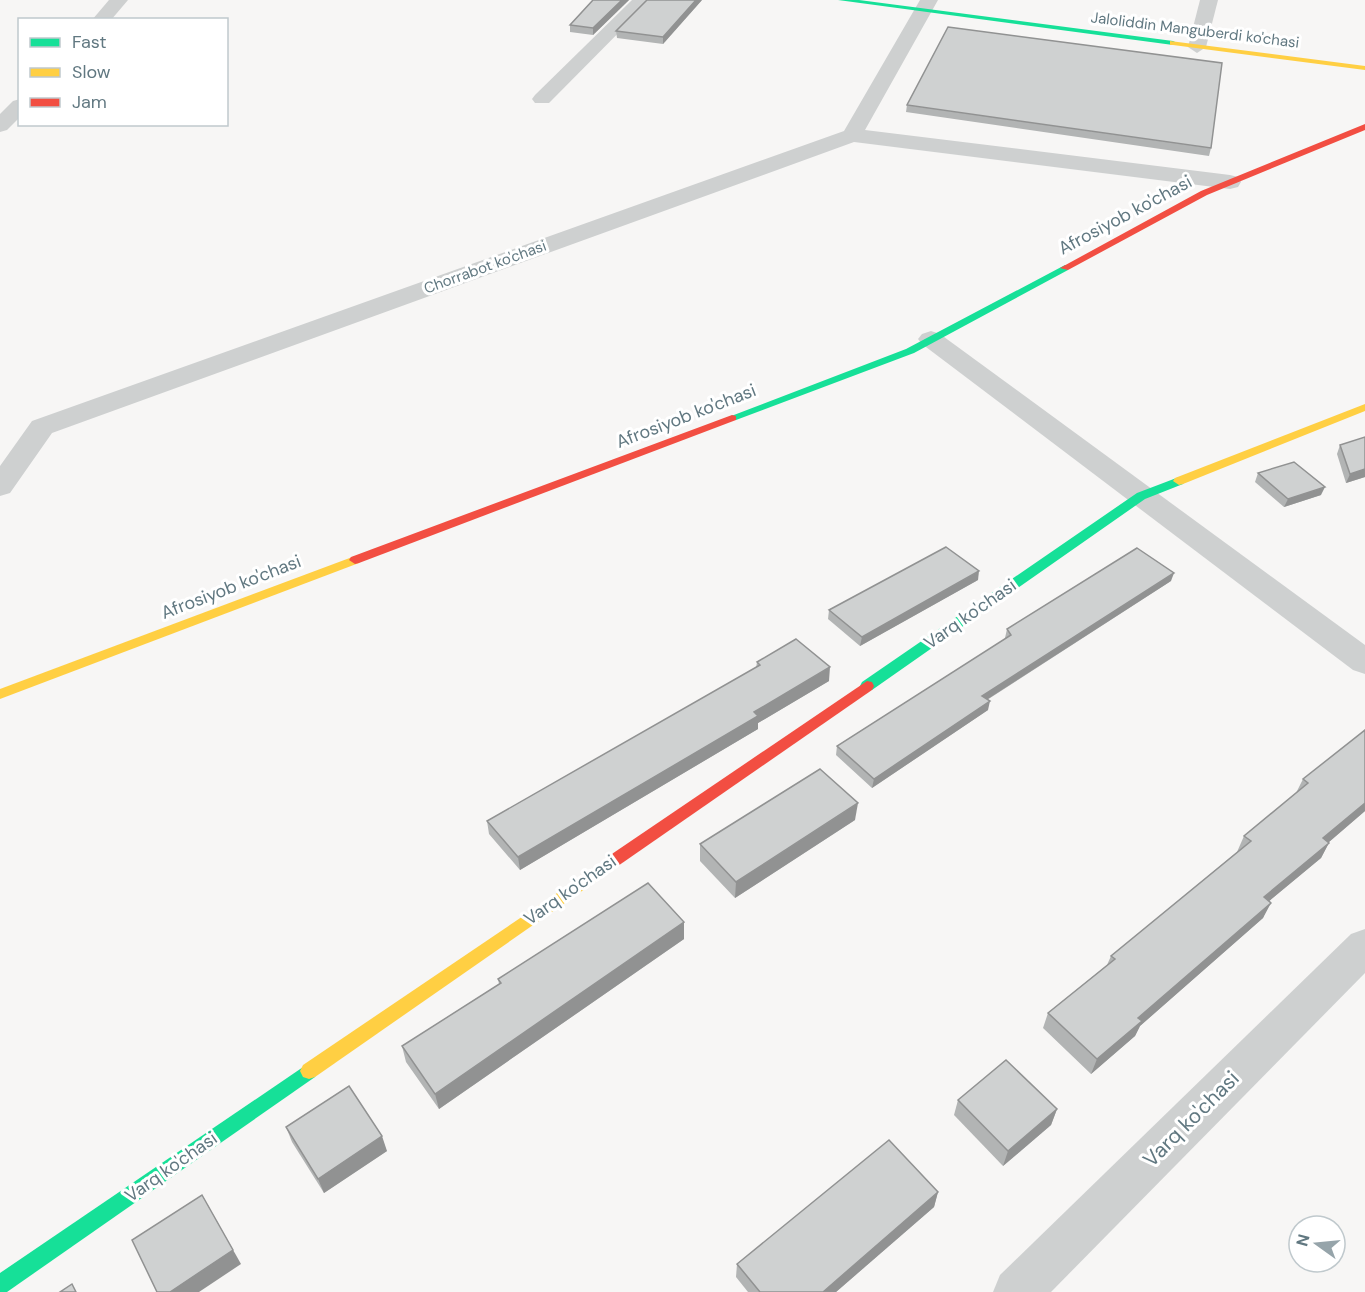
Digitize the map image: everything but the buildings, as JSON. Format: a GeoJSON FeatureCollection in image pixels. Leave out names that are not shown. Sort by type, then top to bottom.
{"type":"FeatureCollection","features":[{"type":"Feature","properties":{"kind":"street"},"geometry":{"type":"LineString","coordinates":[[102,18],[119,0]]}},
{"type":"Feature","properties":{"kind":"street"},"geometry":{"type":"LineString","coordinates":[[542,99],[642,0]]}},
{"type":"Feature","properties":{"kind":"street","name":"Jaloliddin Manguberdi ko'chasi"},"geometry":{"type":"LineString","coordinates":[[842,0],[926,5],[1197,46],[1365,68]]}},
{"type":"Feature","properties":{"kind":"street"},"geometry":{"type":"LineString","coordinates":[[1197,46],[1209,0]]}},
{"type":"Feature","properties":{"kind":"street"},"geometry":{"type":"LineString","coordinates":[[926,5],[852,135],[1230,182]]}},
{"type":"Feature","properties":{"kind":"street"},"geometry":{"type":"LineString","coordinates":[[0,126],[18,107]]}},
{"type":"Feature","properties":{"kind":"street","name":"Afrosiyob ko'chasi"},"geometry":{"type":"LineString","coordinates":[[0,694],[910,351],[1204,193],[1365,127]]}},
{"type":"Feature","properties":{"kind":"street","name":"Chorrabot ko'chasi"},"geometry":{"type":"LineString","coordinates":[[0,487],[42,427],[852,135]]}},
{"type":"Feature","properties":{"kind":"street"},"geometry":{"type":"LineString","coordinates":[[931,339],[1365,662]]}},
{"type":"Feature","properties":{"kind":"street","name":"Varq ko'chasi"},"geometry":{"type":"LineString","coordinates":[[0,1285],[1141,496],[1365,407]]}},
{"type":"Feature","properties":{"kind":"street","name":"Varq ko'chasi"},"geometry":{"type":"LineString","coordinates":[[1017,1292],[1365,946]]}},
{"type":"Feature","properties":{"kind":"traffic: fast"},"geometry":{"type":"LineString","coordinates":[[842,0],[1173,43]]}},
{"type":"Feature","properties":{"kind":"traffic: fast"},"geometry":{"type":"LineString","coordinates":[[732,418],[910,351],[1065,268]]}},
{"type":"Feature","properties":{"kind":"traffic: fast"},"geometry":{"type":"LineString","coordinates":[[867,686],[1141,496],[1179,481]]}},
{"type":"Feature","properties":{"kind":"traffic: fast"},"geometry":{"type":"LineString","coordinates":[[0,1285],[309,1071]]}},
{"type":"Feature","properties":{"kind":"traffic: slow"},"geometry":{"type":"LineString","coordinates":[[1173,43],[1365,68]]}},
{"type":"Feature","properties":{"kind":"traffic: slow"},"geometry":{"type":"LineString","coordinates":[[1179,481],[1365,407]]}},
{"type":"Feature","properties":{"kind":"traffic: slow"},"geometry":{"type":"LineString","coordinates":[[0,694],[355,560]]}},
{"type":"Feature","properties":{"kind":"traffic: slow"},"geometry":{"type":"LineString","coordinates":[[309,1071],[609,864]]}},
{"type":"Feature","properties":{"kind":"traffic: jam"},"geometry":{"type":"LineString","coordinates":[[1065,268],[1204,193],[1365,127]]}},
{"type":"Feature","properties":{"kind":"traffic: jam"},"geometry":{"type":"LineString","coordinates":[[355,560],[732,418]]}},
{"type":"Feature","properties":{"kind":"traffic: jam"},"geometry":{"type":"LineString","coordinates":[[609,864],[867,686]]}}]}
